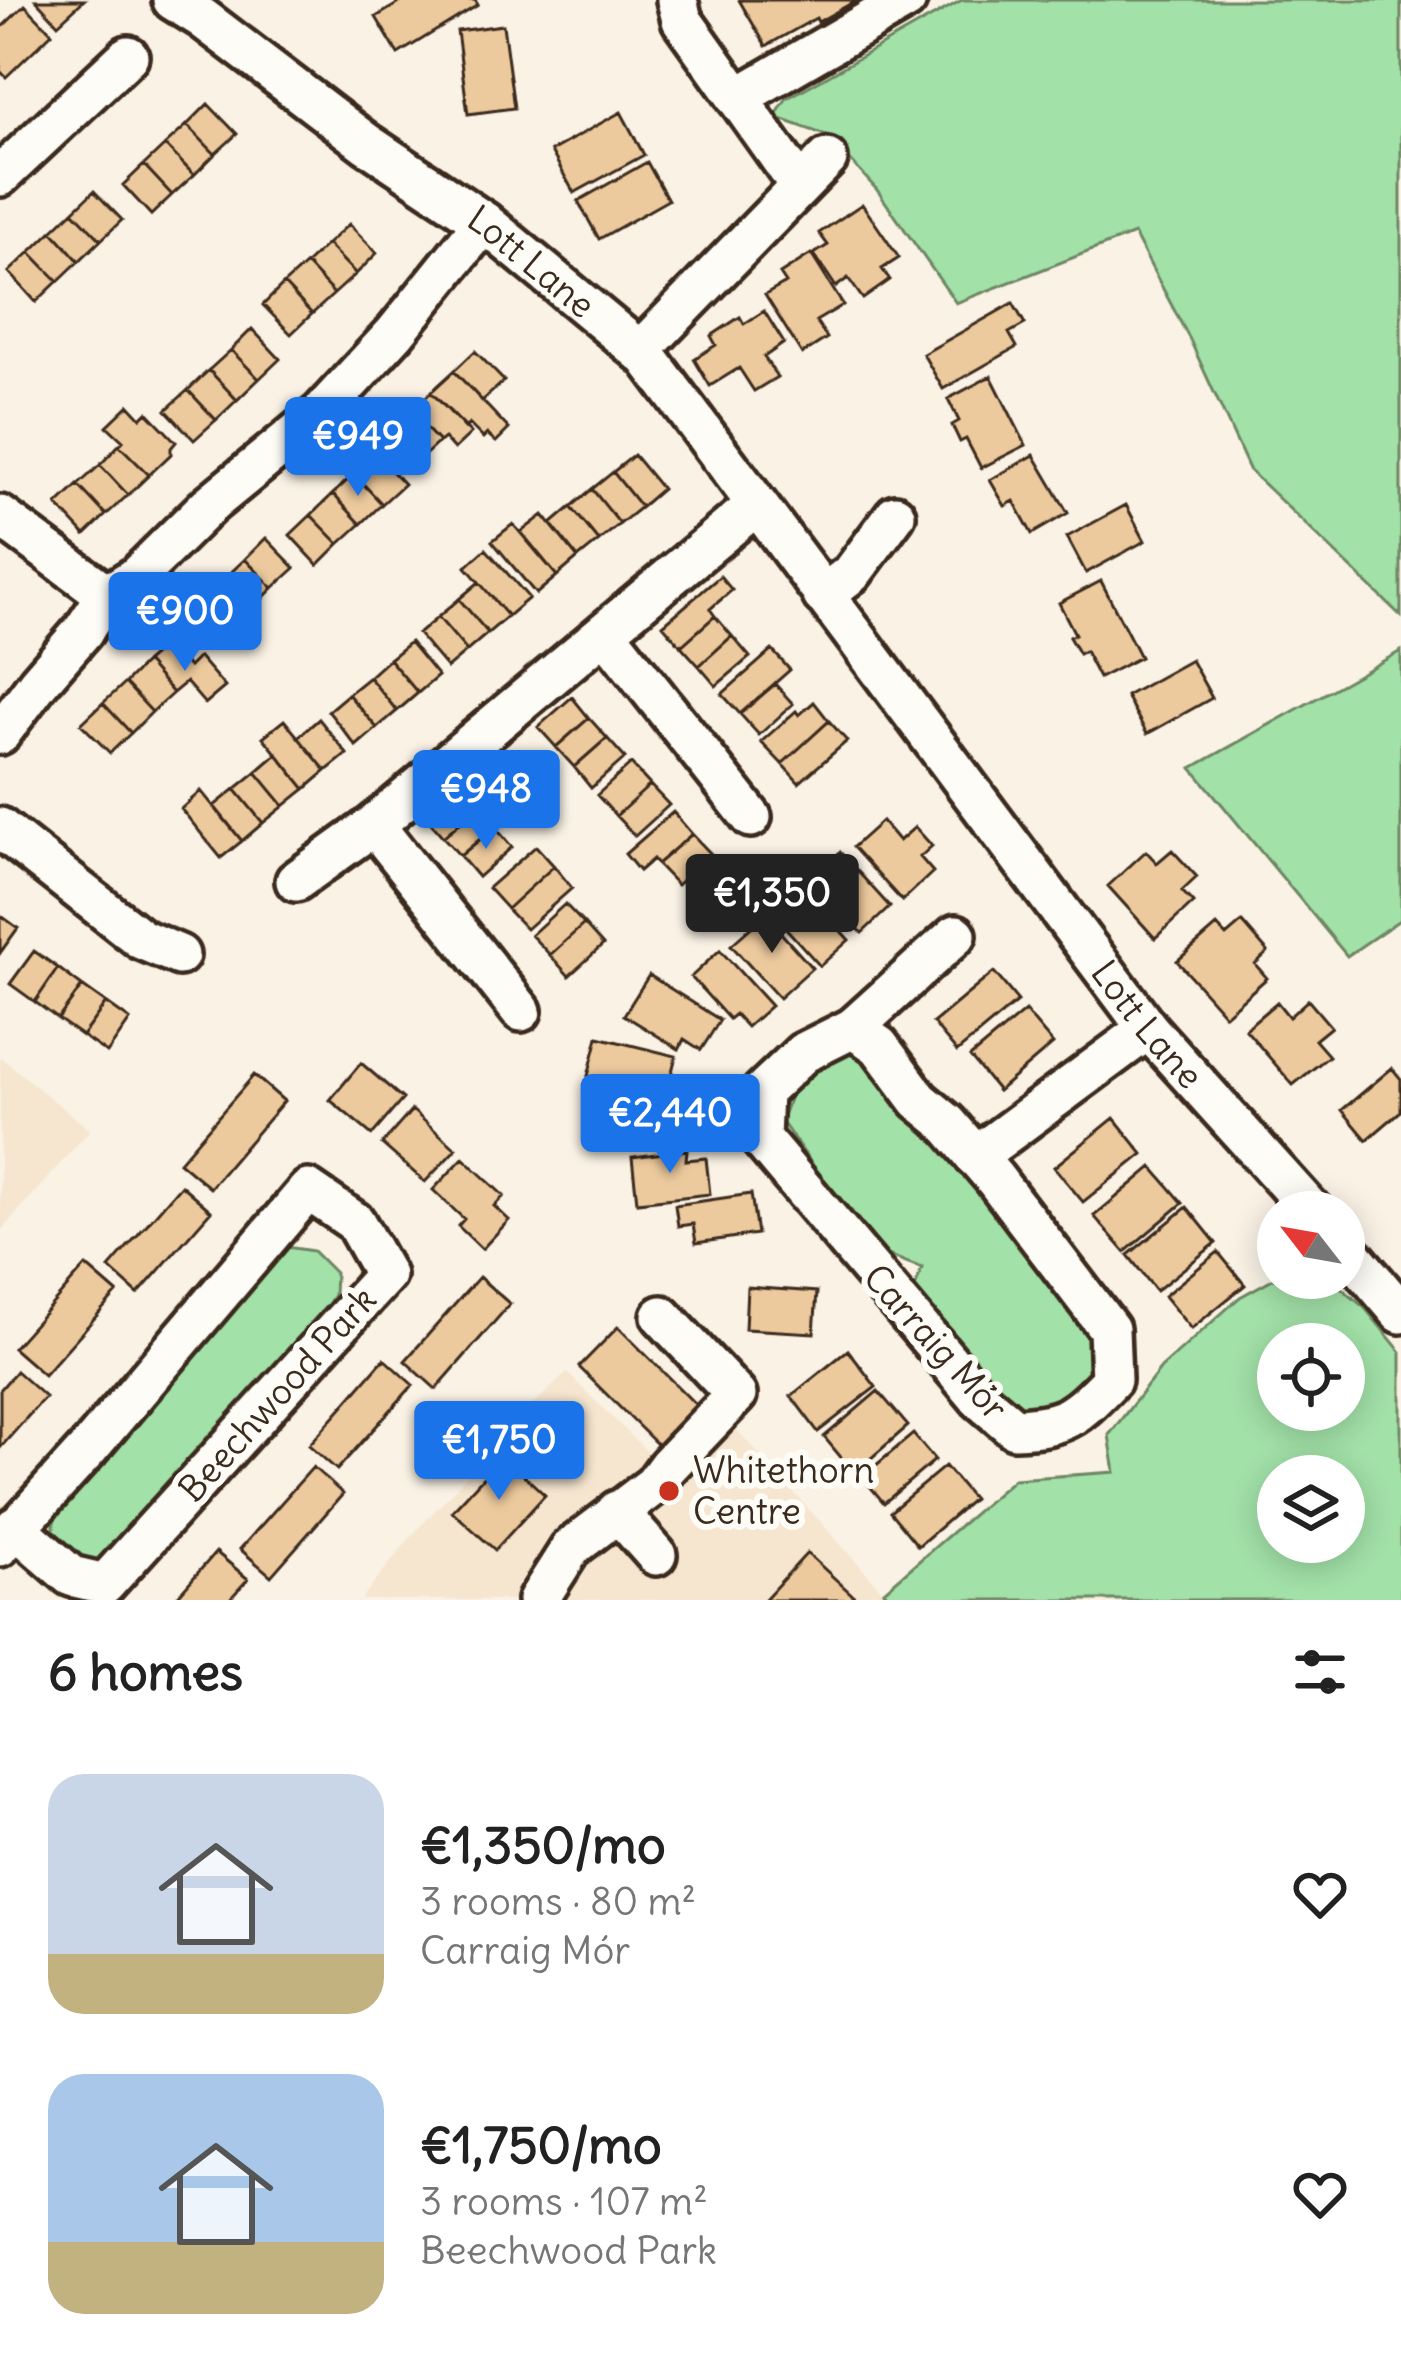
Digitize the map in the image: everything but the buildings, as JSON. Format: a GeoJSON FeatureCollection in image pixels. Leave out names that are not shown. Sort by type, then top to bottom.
{"type":"FeatureCollection","features":[{"type":"Feature","properties":{"kind":"street"},"geometry":{"type":"LineString","coordinates":[[640,351],[813,172],[737,98],[682,20],[677,0]]}},
{"type":"Feature","properties":{"kind":"street"},"geometry":{"type":"LineString","coordinates":[[737,98],[906,0]]}},
{"type":"Feature","properties":{"kind":"street","name":"Lott Lane"},"geometry":{"type":"LineString","coordinates":[[204,6],[366,143],[484,222],[640,351],[1148,1029],[1294,1191]]}},
{"type":"Feature","properties":{"kind":"street"},"geometry":{"type":"LineString","coordinates":[[0,176],[128,56]]}},
{"type":"Feature","properties":{"kind":"street"},"geometry":{"type":"LineString","coordinates":[[0,734],[107,595],[137,576],[209,505],[321,412],[395,333],[484,222]]}},
{"type":"Feature","properties":{"kind":"street"},"geometry":{"type":"LineString","coordinates":[[296,881],[374,825],[755,506]]}},
{"type":"Feature","properties":{"kind":"street"},"geometry":{"type":"LineString","coordinates":[[823,595],[852,573],[895,515]]}},
{"type":"Feature","properties":{"kind":"street"},"geometry":{"type":"LineString","coordinates":[[0,516],[107,595]]}},
{"type":"Feature","properties":{"kind":"street"},"geometry":{"type":"LineString","coordinates":[[605,632],[751,817]]}},
{"type":"Feature","properties":{"kind":"street"},"geometry":{"type":"LineString","coordinates":[[374,825],[521,1011]]}},
{"type":"Feature","properties":{"kind":"street"},"geometry":{"type":"LineString","coordinates":[[0,828],[141,939],[179,955]]}},
{"type":"Feature","properties":{"kind":"street","name":"Carraig Mór"},"geometry":{"type":"LineString","coordinates":[[854,1028],[879,1046],[919,1100],[947,1123],[1109,1329],[1111,1380],[1078,1414],[1048,1426],[1013,1428],[980,1399],[760,1138],[762,1092],[803,1053],[854,1028],[956,935]]}},
{"type":"Feature","properties":{"kind":"street"},"geometry":{"type":"LineString","coordinates":[[975,1157],[1148,1029]]}},
{"type":"Feature","properties":{"kind":"street","name":"Beechwood Park"},"geometry":{"type":"LineString","coordinates":[[308,1190],[356,1222],[385,1275],[105,1584],[71,1576],[8,1536],[308,1190]]}},
{"type":"Feature","properties":{"kind":"street"},"geometry":{"type":"LineString","coordinates":[[1365,1271],[1401,1313]]}},
{"type":"Feature","properties":{"kind":"street"},"geometry":{"type":"LineString","coordinates":[[538,1600],[571,1548],[654,1485],[736,1395],[662,1316]]}},
{"type":"Feature","properties":{"kind":"street"},"geometry":{"type":"LineString","coordinates":[[617,1511],[656,1555]]}},
{"type":"Feature","properties":{"kind":"shaded area"},"geometry":{"type":"Polygon","coordinates":[[[0,1057],[90,1130],[0,1232],[0,1057]]]}},
{"type":"Feature","properties":{"kind":"shaded area","name":"Whitethorn Centre"},"geometry":{"type":"Polygon","coordinates":[[[567,1373],[676,1480],[731,1423],[891,1600],[361,1600],[408,1540],[567,1373]]]}},
{"type":"Feature","properties":{"kind":"green space"},"geometry":{"type":"Polygon","coordinates":[[[962,0],[1401,0],[1401,616],[1250,471],[1190,340],[1134,234],[956,303],[877,190],[828,136],[775,117],[786,99],[962,0]]]}},
{"type":"Feature","properties":{"kind":"green space"},"geometry":{"type":"Polygon","coordinates":[[[1401,651],[1401,919],[1347,956],[1192,768],[1401,651]]]}},
{"type":"Feature","properties":{"kind":"green space"},"geometry":{"type":"Polygon","coordinates":[[[851,1054],[876,1068],[1094,1326],[1097,1378],[1037,1416],[1009,1407],[911,1299],[922,1268],[874,1250],[781,1121],[804,1075],[822,1063],[851,1054]]]}},
{"type":"Feature","properties":{"kind":"green space"},"geometry":{"type":"Polygon","coordinates":[[[280,1246],[313,1251],[335,1273],[334,1295],[325,1309],[103,1556],[92,1562],[66,1554],[54,1535],[54,1513],[280,1246]]]}},
{"type":"Feature","properties":{"kind":"green space"},"geometry":{"type":"Polygon","coordinates":[[[1257,1288],[1257,1299],[1354,1299],[1365,1308],[1401,1352],[1401,1600],[891,1600],[884,1591],[1014,1479],[1115,1472],[1109,1435],[1161,1368],[1240,1297],[1257,1288]]]}},
{"type":"Feature","properties":{"kind":"place","name":"Whitethorn Centre"},"geometry":{"type":"Point","coordinates":[669,1491]}}]}
